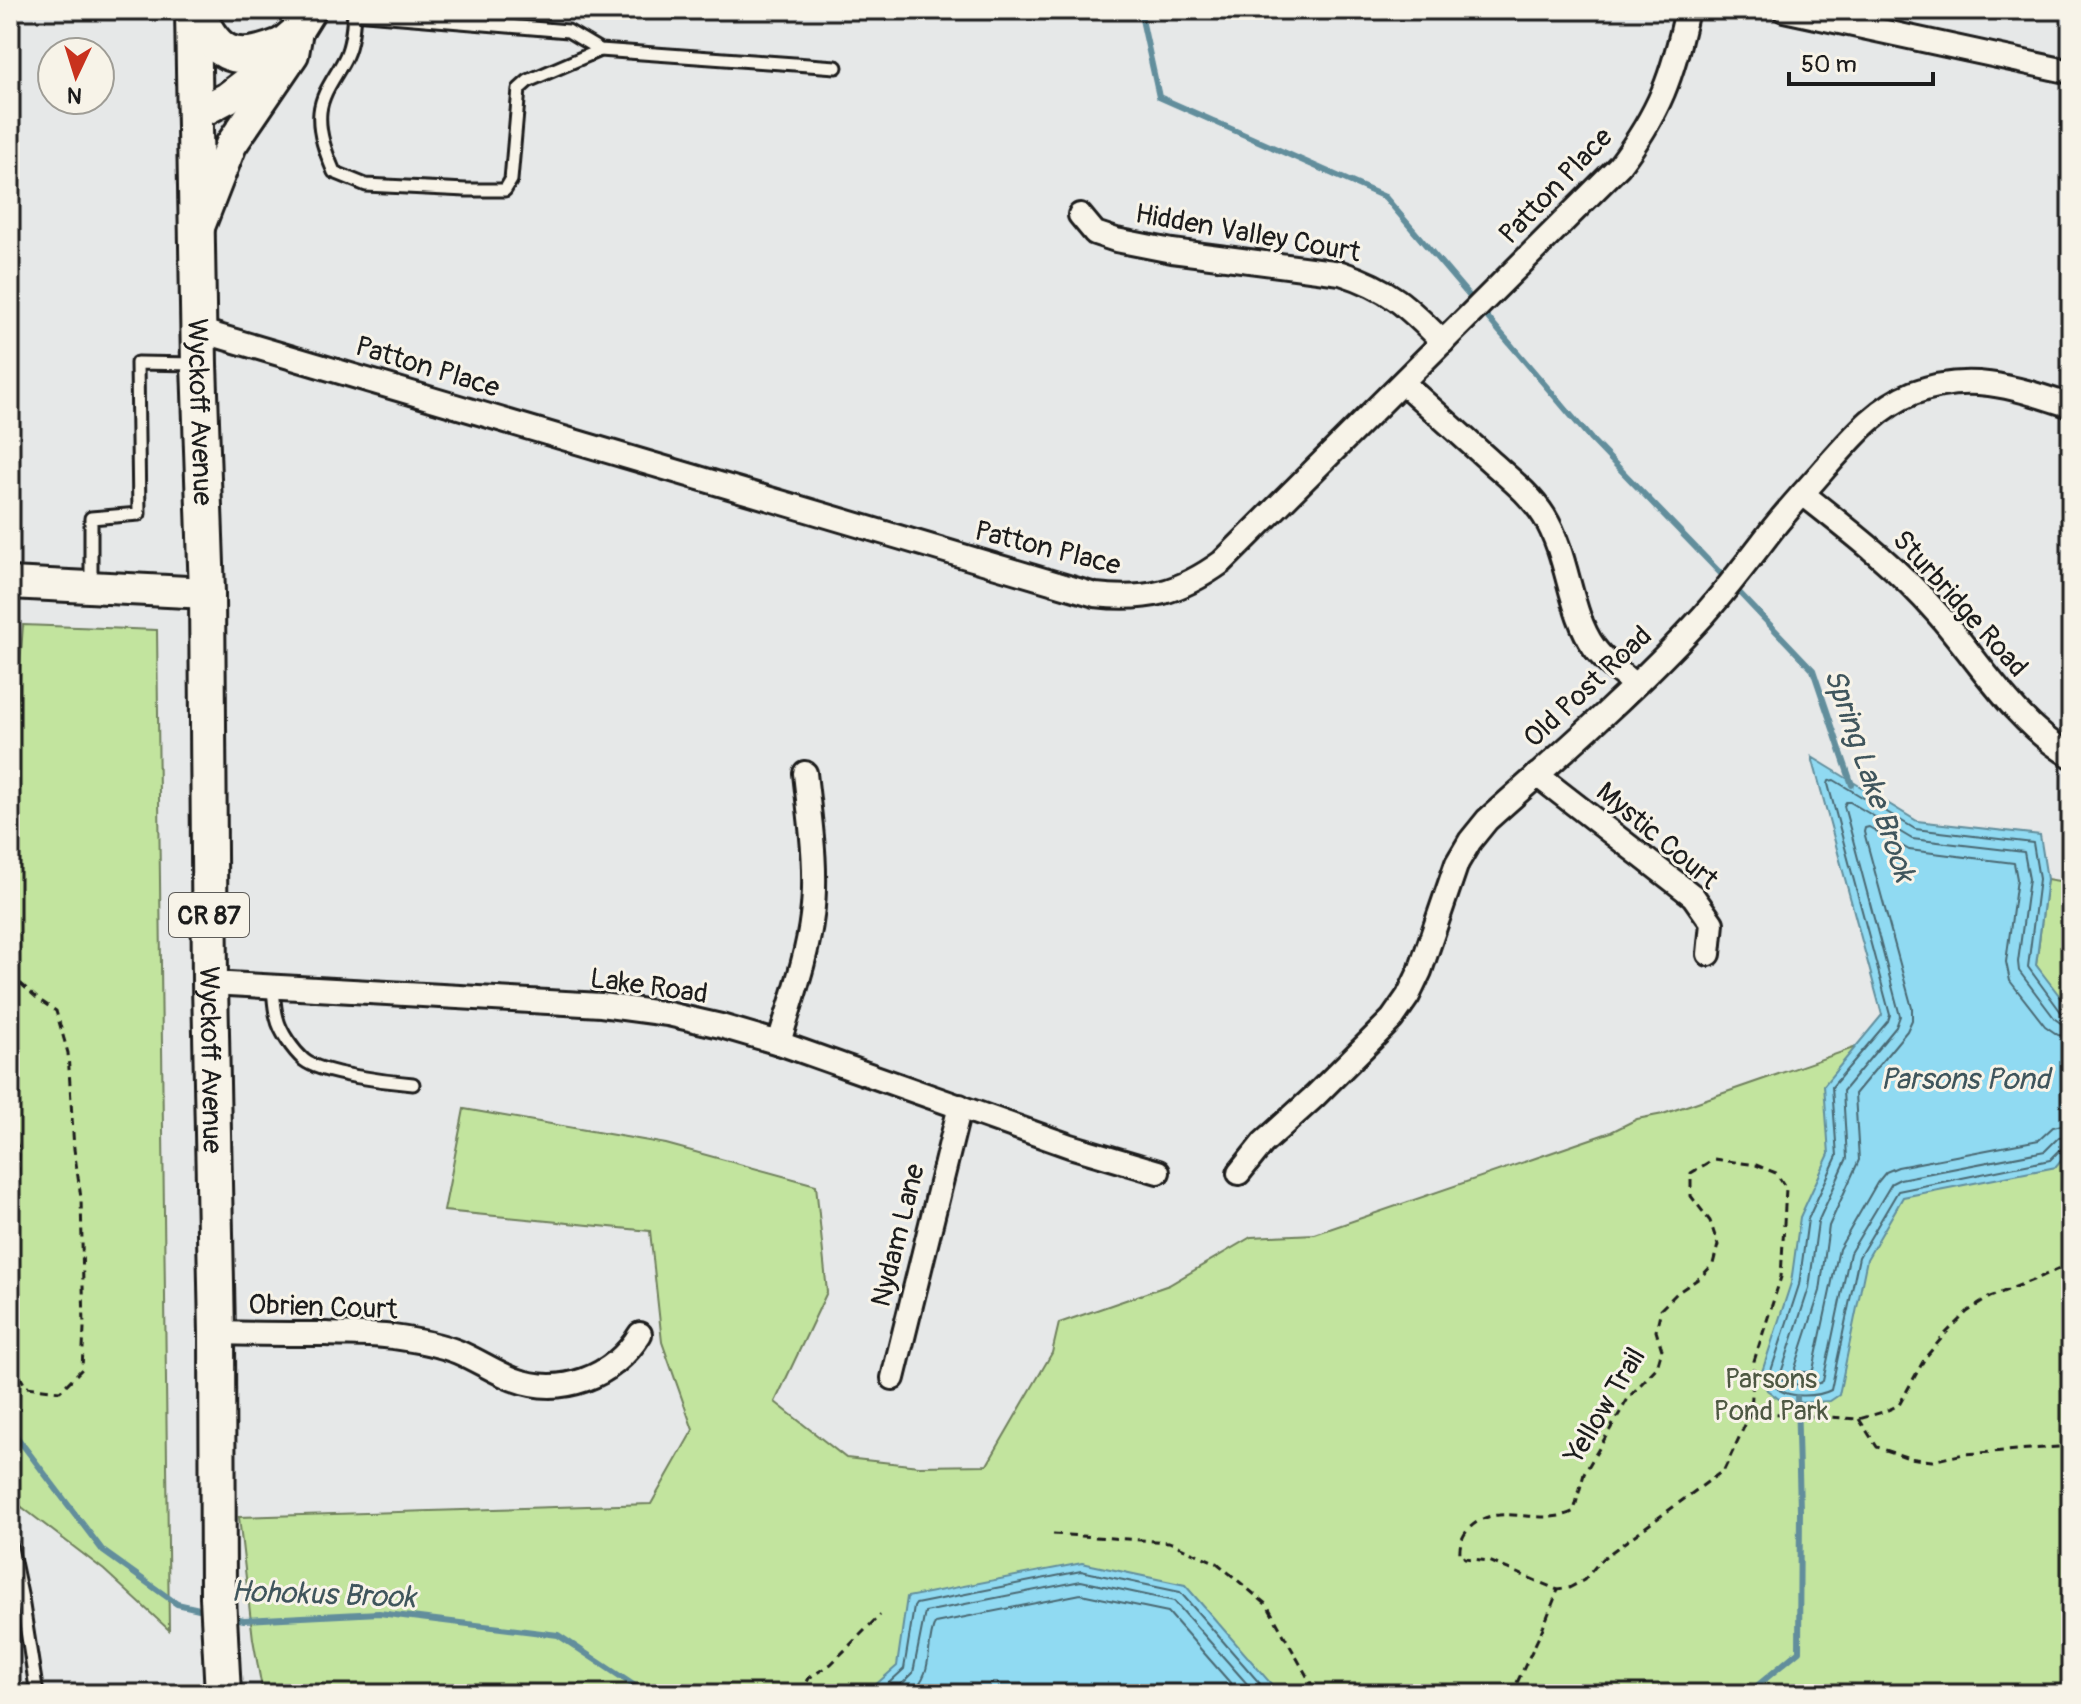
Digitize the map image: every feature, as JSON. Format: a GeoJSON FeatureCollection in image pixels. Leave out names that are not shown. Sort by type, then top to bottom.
{"type":"FeatureCollection","features":[{"type":"Feature","properties":{"kind":"main road"},"geometry":{"type":"LineString","coordinates":[[195,10],[207,34],[219,48],[232,53],[255,56],[295,29]]}},
{"type":"Feature","properties":{"kind":"main road","name":"Wyckoff Avenue"},"geometry":{"type":"LineString","coordinates":[[195,10],[198,330],[207,593],[218,1613],[223,1694]]}},
{"type":"Feature","properties":{"kind":"main road"},"geometry":{"type":"LineString","coordinates":[[195,115],[227,98],[257,75],[295,29]]}},
{"type":"Feature","properties":{"kind":"main road","name":"Wyckoff Avenue"},"geometry":{"type":"LineString","coordinates":[[197,234],[231,145],[293,54],[295,29]]}},
{"type":"Feature","properties":{"kind":"main road"},"geometry":{"type":"LineString","coordinates":[[10,583],[207,593]]}},
{"type":"Feature","properties":{"kind":"street","name":"Patton Place"},"geometry":{"type":"LineString","coordinates":[[198,330],[1080,591],[1123,598],[1152,596],[1200,578],[1222,562],[1619,166],[1658,108],[1672,73],[1687,10]]}},
{"type":"Feature","properties":{"kind":"street"},"geometry":{"type":"LineString","coordinates":[[1784,10],[2071,72]]}},
{"type":"Feature","properties":{"kind":"street","name":"Hidden Valley Court"},"geometry":{"type":"LineString","coordinates":[[1080,215],[1095,233],[1116,240],[1172,251],[1341,273],[1367,282],[1413,312],[1443,342]]}},
{"type":"Feature","properties":{"kind":"street","name":"Old Post Road"},"geometry":{"type":"LineString","coordinates":[[1239,1173],[1263,1143],[1392,1019],[1420,971],[1457,863],[1487,820],[1634,684],[1703,615],[1866,423],[1910,394],[1957,382],[1986,382],[2013,387],[2071,406]]}},
{"type":"Feature","properties":{"kind":"street"},"geometry":{"type":"LineString","coordinates":[[1403,383],[1536,505],[1558,542],[1583,624],[1593,645],[1606,661],[1634,684]]}},
{"type":"Feature","properties":{"kind":"street","name":"Sturbridge Road"},"geometry":{"type":"LineString","coordinates":[[1803,494],[1908,581],[2031,727],[2071,756]]}},
{"type":"Feature","properties":{"kind":"street"},"geometry":{"type":"LineString","coordinates":[[779,1043],[806,951],[813,915],[814,878],[805,773]]}},
{"type":"Feature","properties":{"kind":"street","name":"Mystic Court"},"geometry":{"type":"LineString","coordinates":[[1537,775],[1693,896],[1712,923],[1709,954]]}},
{"type":"Feature","properties":{"kind":"street","name":"Lake Road"},"geometry":{"type":"LineString","coordinates":[[210,983],[601,1005],[668,1014],[779,1043],[1060,1143],[1158,1172]]}},
{"type":"Feature","properties":{"kind":"street","name":"Nydam Lane"},"geometry":{"type":"LineString","coordinates":[[893,1378],[960,1106]]}},
{"type":"Feature","properties":{"kind":"street","name":"Obrien Court"},"geometry":{"type":"LineString","coordinates":[[217,1333],[380,1335],[419,1341],[456,1351],[512,1378],[534,1385],[555,1386],[578,1383],[600,1374],[619,1361],[640,1334]]}},
{"type":"Feature","properties":{"kind":"lane"},"geometry":{"type":"LineString","coordinates":[[600,50],[528,81],[519,89],[511,180],[505,190],[366,185],[334,172],[322,144],[320,111],[330,82],[347,54],[353,29],[352,12],[568,31],[600,50],[836,67]]}},
{"type":"Feature","properties":{"kind":"lane"},"geometry":{"type":"LineString","coordinates":[[91,587],[91,518],[139,514],[137,363],[199,364]]}},
{"type":"Feature","properties":{"kind":"lane"},"geometry":{"type":"LineString","coordinates":[[273,987],[277,1020],[288,1041],[305,1061],[324,1069],[413,1084]]}},
{"type":"Feature","properties":{"kind":"lane"},"geometry":{"type":"LineString","coordinates":[[10,1543],[16,1601],[37,1694]]}},
{"type":"Feature","properties":{"kind":"path"},"geometry":{"type":"LineString","coordinates":[[10,974],[56,1011],[68,1053],[74,1149],[81,1198],[82,1369],[60,1391],[26,1387],[13,1364],[10,1332]]}},
{"type":"Feature","properties":{"kind":"path"},"geometry":{"type":"LineString","coordinates":[[10,1127],[19,1150],[10,1301]]}},
{"type":"Feature","properties":{"kind":"path","name":"Yellow Trail"},"geometry":{"type":"LineString","coordinates":[[1714,1159],[1756,1165],[1776,1173],[1786,1188],[1781,1277],[1754,1361],[1751,1412],[1724,1470],[1602,1559],[1584,1580],[1558,1590],[1489,1561],[1465,1558],[1460,1554],[1459,1545],[1469,1527],[1496,1514],[1526,1517],[1566,1515],[1574,1511],[1584,1474],[1629,1397],[1657,1367],[1662,1350],[1656,1331],[1661,1309],[1713,1264],[1718,1245],[1710,1221],[1691,1196],[1691,1173],[1714,1159]]}},
{"type":"Feature","properties":{"kind":"path"},"geometry":{"type":"LineString","coordinates":[[1751,1412],[1859,1419],[1899,1405],[1925,1358],[1967,1312],[1990,1297],[2071,1263]]}},
{"type":"Feature","properties":{"kind":"path"},"geometry":{"type":"LineString","coordinates":[[1859,1419],[1877,1447],[1909,1458],[1932,1461],[1964,1454],[2071,1446]]}},
{"type":"Feature","properties":{"kind":"path"},"geometry":{"type":"LineString","coordinates":[[1053,1534],[1169,1542],[1217,1563],[1267,1605],[1317,1694]]}},
{"type":"Feature","properties":{"kind":"path"},"geometry":{"type":"LineString","coordinates":[[1509,1694],[1542,1630],[1558,1590]]}},
{"type":"Feature","properties":{"kind":"path"},"geometry":{"type":"LineString","coordinates":[[801,1694],[809,1678],[831,1664],[880,1615]]}},
{"type":"Feature","properties":{"kind":"green space"},"geometry":{"type":"Polygon","coordinates":[[[23,625],[157,630],[169,1630],[104,1570],[10,1498],[10,807],[23,625]]]}},
{"type":"Feature","properties":{"kind":"green space","name":"Parsons Pond Park"},"geometry":{"type":"Polygon","coordinates":[[[2047,879],[2071,883],[2071,1694],[263,1694],[253,1639],[239,1517],[651,1504],[693,1430],[662,1342],[650,1231],[444,1211],[464,1109],[666,1144],[816,1185],[827,1292],[775,1402],[846,1458],[919,1466],[987,1465],[1052,1353],[1059,1323],[1169,1285],[1251,1237],[1315,1234],[1611,1132],[1637,1119],[1663,1114],[2047,981],[2036,965],[2047,879]]]}},
{"type":"Feature","properties":{"kind":"water","name":"Parsons Pond"},"geometry":{"type":"Polygon","coordinates":[[[1812,757],[1917,821],[2040,835],[2047,879],[2036,965],[2071,1011],[2071,1149],[2056,1167],[1903,1197],[1867,1259],[1839,1395],[1830,1401],[1798,1403],[1779,1399],[1767,1390],[1761,1375],[1791,1283],[1800,1217],[1829,1154],[1824,1085],[1882,1015],[1812,757]]]}},
{"type":"Feature","properties":{"kind":"water"},"geometry":{"type":"Polygon","coordinates":[[[1082,1563],[1185,1585],[1280,1694],[865,1694],[897,1666],[907,1597],[1082,1563]]]}},
{"type":"Feature","properties":{"kind":"waterway","name":"Spring Lake Brook"},"geometry":{"type":"LineString","coordinates":[[1140,10],[1159,97],[1385,197],[1591,439],[1726,579]]}},
{"type":"Feature","properties":{"kind":"waterway","name":"Spring Lake Brook"},"geometry":{"type":"LineString","coordinates":[[1734,587],[1813,670],[1852,785]]}},
{"type":"Feature","properties":{"kind":"waterway","name":"Spring Lake Brook"},"geometry":{"type":"LineString","coordinates":[[1724,1694],[1752,1690],[1799,1651],[1797,1397]]}},
{"type":"Feature","properties":{"kind":"waterway","name":"Hohokus Brook"},"geometry":{"type":"LineString","coordinates":[[10,1428],[103,1551],[177,1604],[208,1611]]}},
{"type":"Feature","properties":{"kind":"waterway","name":"Hohokus Brook"},"geometry":{"type":"LineString","coordinates":[[230,1617],[244,1620],[379,1613],[558,1635],[647,1694]]}}]}
